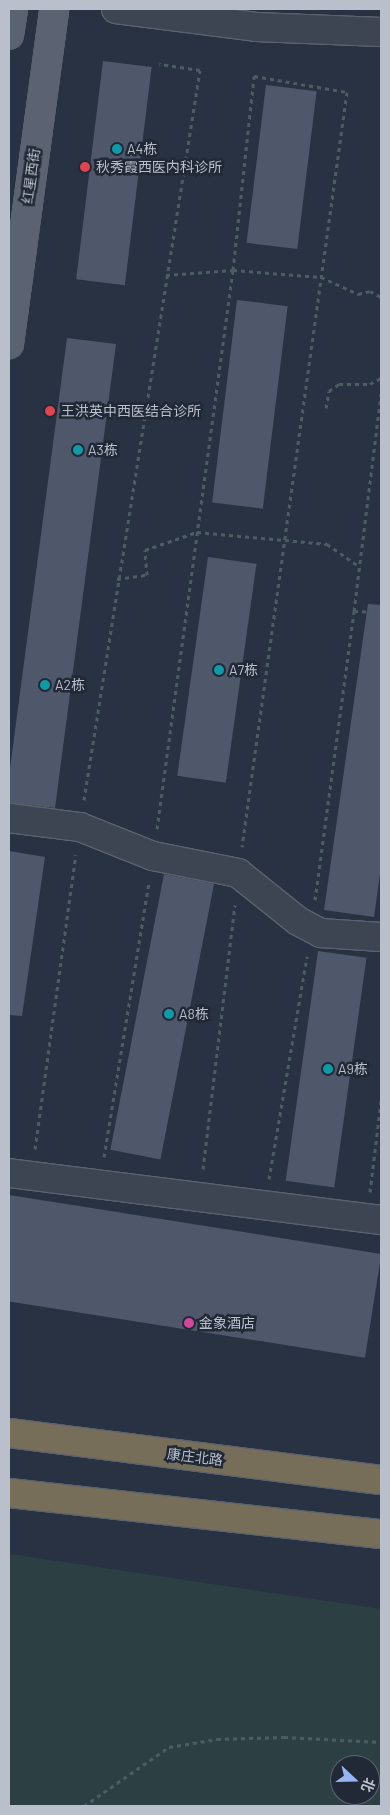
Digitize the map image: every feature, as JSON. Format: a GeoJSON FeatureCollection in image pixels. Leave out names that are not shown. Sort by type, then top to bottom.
{"type":"FeatureCollection","features":[{"type":"Feature","properties":{"kind":"highway","name":"康庄北路"},"geometry":{"type":"LineString","coordinates":[[9,1433],[381,1480]]}},
{"type":"Feature","properties":{"kind":"highway"},"geometry":{"type":"LineString","coordinates":[[9,1493],[381,1534]]}},
{"type":"Feature","properties":{"kind":"main road"},"geometry":{"type":"LineString","coordinates":[[9,35],[12,9]]}},
{"type":"Feature","properties":{"kind":"main road","name":"红星西街"},"geometry":{"type":"LineString","coordinates":[[9,344],[54,9]]}},
{"type":"Feature","properties":{"kind":"street"},"geometry":{"type":"LineString","coordinates":[[116,9],[190,13],[256,27],[381,32]]}},
{"type":"Feature","properties":{"kind":"street"},"geometry":{"type":"LineString","coordinates":[[9,818],[80,827],[153,856],[238,872],[298,921],[321,933],[381,937]]}},
{"type":"Feature","properties":{"kind":"street"},"geometry":{"type":"LineString","coordinates":[[20,1175],[374,1219]]}},
{"type":"Feature","properties":{"kind":"path"},"geometry":{"type":"LineString","coordinates":[[20,1175],[80,827],[117,579],[200,70],[158,64]]}},
{"type":"Feature","properties":{"kind":"path"},"geometry":{"type":"LineString","coordinates":[[100,1185],[153,856],[233,270],[254,76],[347,92],[238,872],[200,1197]]}},
{"type":"Feature","properties":{"kind":"path"},"geometry":{"type":"LineString","coordinates":[[166,275],[233,270],[321,277],[358,294],[370,291],[381,298]]}},
{"type":"Feature","properties":{"kind":"path"},"geometry":{"type":"LineString","coordinates":[[326,408],[329,391],[339,384],[370,384],[381,378]]}},
{"type":"Feature","properties":{"kind":"path"},"geometry":{"type":"LineString","coordinates":[[354,611],[381,394]]}},
{"type":"Feature","properties":{"kind":"path"},"geometry":{"type":"LineString","coordinates":[[117,579],[147,575],[145,550],[197,532],[327,544],[360,567]]}},
{"type":"Feature","properties":{"kind":"path"},"geometry":{"type":"LineString","coordinates":[[374,1219],[381,1101]]}},
{"type":"Feature","properties":{"kind":"path"},"geometry":{"type":"LineString","coordinates":[[84,1806],[169,1747],[217,1739],[284,1736],[381,1742]]}},
{"type":"Feature","properties":{"kind":"green space"},"geometry":{"type":"Polygon","coordinates":[[[9,1554],[381,1609],[381,1806],[9,1806],[9,1554]]]}},
{"type":"Feature","properties":{"kind":"building","name":"A4栋"},"geometry":{"type":"Polygon","coordinates":[[[103,61],[152,67],[125,285],[76,279],[103,61]]]}},
{"type":"Feature","properties":{"kind":"building"},"geometry":{"type":"Polygon","coordinates":[[[266,85],[317,91],[297,249],[247,243],[266,85]]]}},
{"type":"Feature","properties":{"kind":"building"},"geometry":{"type":"Polygon","coordinates":[[[237,300],[288,306],[263,509],[212,502],[237,300]]]}},
{"type":"Feature","properties":{"kind":"building"},"geometry":{"type":"Polygon","coordinates":[[[67,338],[116,344],[55,808],[9,803],[9,776],[67,338]]]}},
{"type":"Feature","properties":{"kind":"building","name":"A7栋"},"geometry":{"type":"Polygon","coordinates":[[[208,557],[257,564],[226,783],[177,776],[208,557]]]}},
{"type":"Feature","properties":{"kind":"building"},"geometry":{"type":"Polygon","coordinates":[[[368,604],[381,605],[381,867],[374,917],[324,910],[368,604]]]}},
{"type":"Feature","properties":{"kind":"building"},"geometry":{"type":"Polygon","coordinates":[[[9,851],[45,857],[22,1016],[9,1015],[9,851]]]}},
{"type":"Feature","properties":{"kind":"building","name":"A8栋"},"geometry":{"type":"Polygon","coordinates":[[[164,874],[214,884],[160,1160],[110,1150],[164,874]]]}},
{"type":"Feature","properties":{"kind":"building","name":"A9栋"},"geometry":{"type":"Polygon","coordinates":[[[318,951],[367,958],[334,1188],[286,1181],[318,951]]]}},
{"type":"Feature","properties":{"kind":"building"},"geometry":{"type":"Polygon","coordinates":[[[9,1195],[381,1254],[365,1358],[9,1301],[9,1195]]]}},
{"type":"Feature","properties":{"kind":"place","name":"A4栋"},"geometry":{"type":"Point","coordinates":[117,149]}},
{"type":"Feature","properties":{"kind":"place","name":"秋秀霞西医内科诊所"},"geometry":{"type":"Point","coordinates":[85,167]}},
{"type":"Feature","properties":{"kind":"place","name":"王洪英中西医结合诊所"},"geometry":{"type":"Point","coordinates":[50,411]}},
{"type":"Feature","properties":{"kind":"place","name":"A3栋"},"geometry":{"type":"Point","coordinates":[78,450]}},
{"type":"Feature","properties":{"kind":"place","name":"A7栋"},"geometry":{"type":"Point","coordinates":[219,670]}},
{"type":"Feature","properties":{"kind":"place","name":"A2栋"},"geometry":{"type":"Point","coordinates":[45,685]}},
{"type":"Feature","properties":{"kind":"place","name":"A8栋"},"geometry":{"type":"Point","coordinates":[169,1014]}},
{"type":"Feature","properties":{"kind":"place","name":"A9栋"},"geometry":{"type":"Point","coordinates":[328,1069]}},
{"type":"Feature","properties":{"kind":"place","name":"金象酒店"},"geometry":{"type":"Point","coordinates":[189,1323]}}]}
